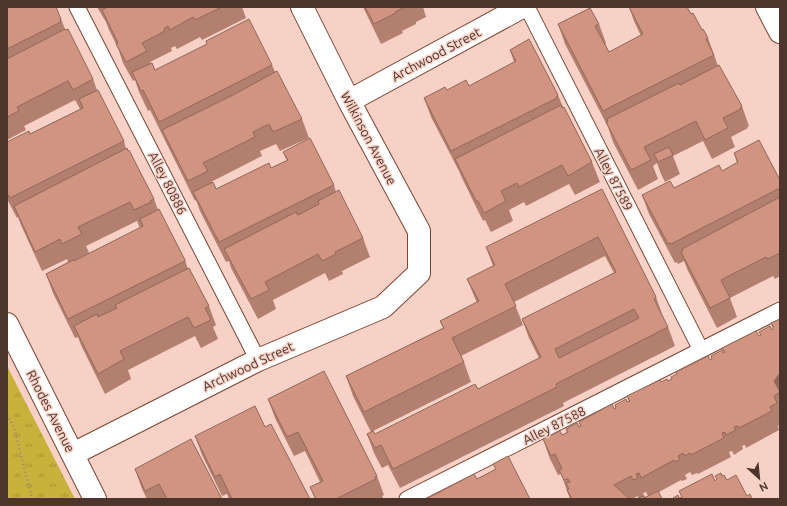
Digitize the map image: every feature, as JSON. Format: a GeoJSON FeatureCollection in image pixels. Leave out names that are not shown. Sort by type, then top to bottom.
{"type":"FeatureCollection","features":[{"type":"Feature","properties":{"kind":"street","name":"Wilkinson Avenue"},"geometry":{"type":"LineString","coordinates":[[302,7],[349,101],[419,231],[419,273]]}},
{"type":"Feature","properties":{"kind":"street","name":"Archwood Street"},"geometry":{"type":"LineString","coordinates":[[349,101],[522,7]]}},
{"type":"Feature","properties":{"kind":"street"},"geometry":{"type":"LineString","coordinates":[[767,7],[780,32]]}},
{"type":"Feature","properties":{"kind":"street","name":"Archwood Street"},"geometry":{"type":"LineString","coordinates":[[73,454],[258,360],[383,307],[419,273]]}},
{"type":"Feature","properties":{"kind":"street","name":"Rhodes Avenue"},"geometry":{"type":"LineString","coordinates":[[7,324],[95,499]]}},
{"type":"Feature","properties":{"kind":"lane","name":"Alley 80886"},"geometry":{"type":"LineString","coordinates":[[78,7],[258,360]]}},
{"type":"Feature","properties":{"kind":"lane","name":"Alley 87589"},"geometry":{"type":"LineString","coordinates":[[526,7],[701,350]]}},
{"type":"Feature","properties":{"kind":"lane","name":"Alley 87588"},"geometry":{"type":"LineString","coordinates":[[407,499],[780,310]]}},
{"type":"Feature","properties":{"kind":"path"},"geometry":{"type":"LineString","coordinates":[[7,415],[14,427],[32,499]]}},
{"type":"Feature","properties":{"kind":"green space"},"geometry":{"type":"Polygon","coordinates":[[[7,366],[75,499],[7,499],[7,366]]]}},
{"type":"Feature","properties":{"kind":"building"},"geometry":{"type":"Polygon","coordinates":[[[7,7],[56,7],[61,22],[7,49],[7,7]]]}},
{"type":"Feature","properties":{"kind":"building"},"geometry":{"type":"Polygon","coordinates":[[[108,7],[222,7],[195,20],[193,17],[170,30],[168,26],[164,29],[165,31],[142,43],[147,51],[126,62],[116,44],[118,43],[102,10],[108,7]]]}},
{"type":"Feature","properties":{"kind":"building"},"geometry":{"type":"Polygon","coordinates":[[[365,7],[405,7],[374,24],[365,7]]]}},
{"type":"Feature","properties":{"kind":"building"},"geometry":{"type":"Polygon","coordinates":[[[629,7],[687,7],[691,14],[693,13],[702,30],[703,29],[714,55],[603,111],[558,24],[590,8],[599,24],[595,26],[609,52],[643,34],[629,7]]]}},
{"type":"Feature","properties":{"kind":"building"},"geometry":{"type":"Polygon","coordinates":[[[249,19],[272,65],[159,122],[132,72],[152,63],[155,70],[207,44],[206,41],[249,19]]]}},
{"type":"Feature","properties":{"kind":"building"},"geometry":{"type":"Polygon","coordinates":[[[65,29],[68,29],[93,79],[73,90],[68,81],[17,107],[19,111],[7,117],[7,59],[65,29]]]}},
{"type":"Feature","properties":{"kind":"building"},"geometry":{"type":"Polygon","coordinates":[[[529,39],[558,95],[556,97],[557,98],[451,151],[424,98],[445,87],[447,90],[466,80],[469,86],[516,61],[510,50],[529,39]]]}},
{"type":"Feature","properties":{"kind":"building"},"geometry":{"type":"Polygon","coordinates":[[[719,65],[742,106],[740,108],[741,109],[723,118],[728,128],[705,140],[696,121],[644,147],[651,160],[631,170],[606,122],[608,122],[607,119],[719,65]]]}},
{"type":"Feature","properties":{"kind":"building"},"geometry":{"type":"Polygon","coordinates":[[[277,71],[302,119],[273,132],[269,124],[253,132],[255,137],[203,163],[208,171],[188,181],[162,130],[233,95],[277,71]]]}},
{"type":"Feature","properties":{"kind":"building"},"geometry":{"type":"Polygon","coordinates":[[[98,90],[124,141],[10,198],[7,193],[7,142],[29,131],[30,134],[83,108],[79,99],[98,90]]]}},
{"type":"Feature","properties":{"kind":"building"},"geometry":{"type":"Polygon","coordinates":[[[561,105],[562,108],[564,107],[592,162],[568,176],[562,165],[519,187],[517,183],[501,191],[506,201],[484,213],[478,201],[476,201],[455,159],[561,105]]]}},
{"type":"Feature","properties":{"kind":"building"},"geometry":{"type":"Polygon","coordinates":[[[310,138],[334,185],[219,242],[193,192],[213,182],[216,189],[269,163],[271,168],[288,160],[283,152],[310,138]]]}},
{"type":"Feature","properties":{"kind":"building"},"geometry":{"type":"Polygon","coordinates":[[[759,140],[780,180],[780,188],[671,244],[668,244],[642,195],[670,181],[674,188],[719,165],[722,171],[738,162],[734,153],[759,140]]]}},
{"type":"Feature","properties":{"kind":"building"},"geometry":{"type":"Polygon","coordinates":[[[669,147],[673,155],[658,162],[654,154],[669,147]]]}},
{"type":"Feature","properties":{"kind":"building"},"geometry":{"type":"Polygon","coordinates":[[[127,148],[154,199],[134,210],[130,202],[78,227],[82,234],[62,244],[60,239],[35,252],[14,206],[127,148]]]}},
{"type":"Feature","properties":{"kind":"building"},"geometry":{"type":"Polygon","coordinates":[[[602,189],[656,297],[654,299],[668,327],[556,384],[557,387],[393,469],[381,445],[375,448],[367,434],[373,431],[375,434],[475,384],[478,389],[541,357],[522,319],[616,272],[598,237],[505,284],[516,306],[452,338],[464,362],[364,412],[346,376],[444,328],[440,321],[479,301],[467,279],[495,265],[486,247],[602,189]],[[634,309],[555,349],[559,358],[639,318],[634,309]]]}},
{"type":"Feature","properties":{"kind":"building"},"geometry":{"type":"Polygon","coordinates":[[[339,190],[363,238],[335,252],[336,254],[322,261],[318,254],[265,282],[269,290],[251,299],[224,249],[296,212],[298,215],[319,204],[318,201],[339,190]]]}},
{"type":"Feature","properties":{"kind":"building"},"geometry":{"type":"Polygon","coordinates":[[[780,197],[780,253],[768,259],[766,257],[721,280],[730,298],[710,308],[681,252],[683,251],[682,249],[780,197]]]}},
{"type":"Feature","properties":{"kind":"building"},"geometry":{"type":"Polygon","coordinates":[[[159,209],[185,261],[68,319],[46,274],[143,226],[140,219],[159,209]]]}},
{"type":"Feature","properties":{"kind":"building"},"geometry":{"type":"Polygon","coordinates":[[[189,268],[209,306],[205,308],[211,320],[194,328],[188,317],[120,351],[124,359],[98,374],[74,326],[97,314],[98,317],[117,308],[115,305],[189,268]]]}},
{"type":"Feature","properties":{"kind":"building"},"geometry":{"type":"Polygon","coordinates":[[[780,319],[780,373],[774,381],[780,392],[774,396],[777,403],[770,407],[772,411],[739,428],[738,426],[734,427],[736,430],[726,435],[725,432],[722,433],[724,438],[691,455],[690,453],[685,456],[683,453],[678,456],[680,459],[675,462],[674,460],[641,478],[639,473],[636,474],[638,478],[633,480],[631,476],[614,485],[630,499],[572,499],[567,490],[569,489],[566,483],[570,482],[568,479],[564,480],[559,470],[562,469],[555,454],[551,456],[543,439],[560,431],[562,435],[568,432],[566,429],[577,423],[579,427],[581,426],[579,422],[612,404],[614,409],[616,408],[615,405],[626,399],[627,402],[630,401],[627,396],[660,380],[661,382],[667,379],[668,381],[672,379],[671,377],[677,374],[676,372],[708,356],[710,360],[712,359],[711,356],[722,350],[723,353],[725,352],[722,348],[756,331],[759,336],[761,335],[759,332],[770,326],[772,330],[774,328],[771,323],[780,319]]]}},
{"type":"Feature","properties":{"kind":"building"},"geometry":{"type":"Polygon","coordinates":[[[324,371],[377,476],[375,477],[376,479],[336,499],[316,499],[310,487],[323,481],[298,432],[287,437],[268,399],[324,371]]]}},
{"type":"Feature","properties":{"kind":"building"},"geometry":{"type":"Polygon","coordinates":[[[255,406],[265,427],[271,424],[310,499],[232,499],[220,474],[215,477],[195,436],[255,406]]]}},
{"type":"Feature","properties":{"kind":"building"},"geometry":{"type":"Polygon","coordinates":[[[191,439],[222,499],[167,499],[159,484],[145,491],[135,469],[191,439]]]}},
{"type":"Feature","properties":{"kind":"building"},"geometry":{"type":"Polygon","coordinates":[[[508,456],[530,499],[426,499],[474,474],[477,479],[496,469],[493,464],[508,456]]]}},
{"type":"Feature","properties":{"kind":"building"},"geometry":{"type":"Polygon","coordinates":[[[721,473],[727,480],[736,475],[747,496],[750,494],[752,499],[673,498],[678,495],[679,498],[682,497],[679,491],[712,474],[715,481],[717,479],[715,476],[721,473]]]}},
{"type":"Feature","properties":{"kind":"building"},"geometry":{"type":"Polygon","coordinates":[[[658,491],[662,499],[638,499],[643,496],[644,498],[658,491]]]}}]}
